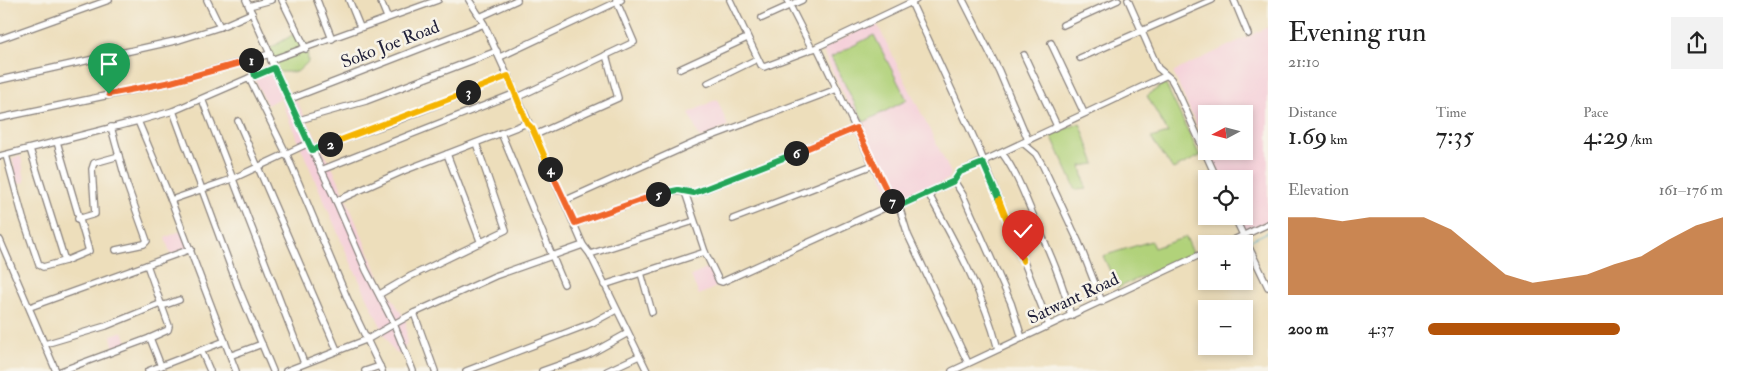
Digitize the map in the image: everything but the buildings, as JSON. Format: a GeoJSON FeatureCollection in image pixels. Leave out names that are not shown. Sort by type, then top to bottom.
{"type":"FeatureCollection","features":[{"type":"Feature","properties":{"kind":"street"},"geometry":{"type":"LineString","coordinates":[[0,39],[109,0]]}},
{"type":"Feature","properties":{"kind":"street"},"geometry":{"type":"LineString","coordinates":[[207,0],[220,27]]}},
{"type":"Feature","properties":{"kind":"street"},"geometry":{"type":"LineString","coordinates":[[271,0],[247,3],[308,143],[366,270],[394,324],[414,371]]}},
{"type":"Feature","properties":{"kind":"street"},"geometry":{"type":"LineString","coordinates":[[282,0],[306,48]]}},
{"type":"Feature","properties":{"kind":"street"},"geometry":{"type":"LineString","coordinates":[[317,0],[332,39]]}},
{"type":"Feature","properties":{"kind":"street"},"geometry":{"type":"LineString","coordinates":[[349,0],[360,27]]}},
{"type":"Feature","properties":{"kind":"street"},"geometry":{"type":"LineString","coordinates":[[380,0],[387,18]]}},
{"type":"Feature","properties":{"kind":"street"},"geometry":{"type":"LineString","coordinates":[[0,118],[171,82],[252,60],[306,48],[438,0]]}},
{"type":"Feature","properties":{"kind":"street"},"geometry":{"type":"LineString","coordinates":[[469,0],[499,54],[527,123],[535,135],[583,245],[590,254],[647,371]]}},
{"type":"Feature","properties":{"kind":"street"},"geometry":{"type":"LineString","coordinates":[[480,17],[517,0]]}},
{"type":"Feature","properties":{"kind":"street"},"geometry":{"type":"LineString","coordinates":[[730,0],[760,65],[768,67],[815,48],[913,1],[979,150],[1050,326]]}},
{"type":"Feature","properties":{"kind":"street"},"geometry":{"type":"LineString","coordinates":[[762,18],[789,3],[802,0]]}},
{"type":"Feature","properties":{"kind":"street"},"geometry":{"type":"LineString","coordinates":[[963,0],[999,71],[1026,142],[1043,166],[1079,243],[1102,302]]}},
{"type":"Feature","properties":{"kind":"street"},"geometry":{"type":"LineString","coordinates":[[1063,25],[1118,0]]}},
{"type":"Feature","properties":{"kind":"street"},"geometry":{"type":"LineString","coordinates":[[1128,0],[1158,68],[1165,76],[1171,79],[1175,86],[1213,170]]}},
{"type":"Feature","properties":{"kind":"street"},"geometry":{"type":"LineString","coordinates":[[1080,58],[1212,0]]}},
{"type":"Feature","properties":{"kind":"street"},"geometry":{"type":"LineString","coordinates":[[1234,0],[1248,34]]}},
{"type":"Feature","properties":{"kind":"street"},"geometry":{"type":"LineString","coordinates":[[299,120],[375,97],[499,54],[618,1],[634,42],[517,95],[321,170]]}},
{"type":"Feature","properties":{"kind":"street"},"geometry":{"type":"LineString","coordinates":[[789,3],[837,89],[873,165],[896,205],[908,235],[968,363]]}},
{"type":"Feature","properties":{"kind":"street"},"geometry":{"type":"LineString","coordinates":[[0,80],[180,40],[220,27],[252,13]]}},
{"type":"Feature","properties":{"kind":"street","name":"Soko Joe Road"},"geometry":{"type":"LineString","coordinates":[[290,99],[484,24]]}},
{"type":"Feature","properties":{"kind":"street"},"geometry":{"type":"LineString","coordinates":[[680,69],[747,38]]}},
{"type":"Feature","properties":{"kind":"street"},"geometry":{"type":"LineString","coordinates":[[1051,43],[1084,113]]}},
{"type":"Feature","properties":{"kind":"street"},"geometry":{"type":"LineString","coordinates":[[535,135],[618,98],[606,55]]}},
{"type":"Feature","properties":{"kind":"street"},"geometry":{"type":"LineString","coordinates":[[1024,55],[1057,126]]}},
{"type":"Feature","properties":{"kind":"street"},"geometry":{"type":"LineString","coordinates":[[708,82],[757,58]]}},
{"type":"Feature","properties":{"kind":"street"},"geometry":{"type":"LineString","coordinates":[[252,60],[252,77],[348,300],[381,369],[365,371]]}},
{"type":"Feature","properties":{"kind":"street"},"geometry":{"type":"LineString","coordinates":[[57,142],[88,252],[43,267],[39,265],[3,155],[173,111],[274,68]]}},
{"type":"Feature","properties":{"kind":"street"},"geometry":{"type":"LineString","coordinates":[[312,150],[391,123],[508,76]]}},
{"type":"Feature","properties":{"kind":"street"},"geometry":{"type":"LineString","coordinates":[[685,192],[704,252],[719,281],[722,282],[954,181],[960,172],[983,163],[1084,113],[1165,76]]}},
{"type":"Feature","properties":{"kind":"street"},"geometry":{"type":"LineString","coordinates":[[564,200],[696,142],[837,89]]}},
{"type":"Feature","properties":{"kind":"street"},"geometry":{"type":"LineString","coordinates":[[202,99],[232,179],[287,314],[289,325],[304,363]]}},
{"type":"Feature","properties":{"kind":"street"},"geometry":{"type":"LineString","coordinates":[[173,111],[273,371]]}},
{"type":"Feature","properties":{"kind":"street"},"geometry":{"type":"LineString","coordinates":[[138,121],[191,249],[225,341],[232,354],[236,371]]}},
{"type":"Feature","properties":{"kind":"street"},"geometry":{"type":"LineString","coordinates":[[238,121],[337,350]]}},
{"type":"Feature","properties":{"kind":"street"},"geometry":{"type":"LineString","coordinates":[[336,201],[447,154],[527,123]]}},
{"type":"Feature","properties":{"kind":"street"},"geometry":{"type":"LineString","coordinates":[[112,127],[127,185],[147,241],[144,244],[116,250]]}},
{"type":"Feature","properties":{"kind":"street"},"geometry":{"type":"LineString","coordinates":[[575,223],[659,194],[673,191],[694,193],[703,190],[856,128]]}},
{"type":"Feature","properties":{"kind":"street"},"geometry":{"type":"LineString","coordinates":[[501,133],[564,284]]}},
{"type":"Feature","properties":{"kind":"street"},"geometry":{"type":"LineString","coordinates":[[171,200],[232,179],[287,155],[308,143]]}},
{"type":"Feature","properties":{"kind":"street"},"geometry":{"type":"LineString","coordinates":[[380,294],[425,269],[505,232],[507,228],[476,143]]}},
{"type":"Feature","properties":{"kind":"street"},"geometry":{"type":"LineString","coordinates":[[30,149],[65,261]]}},
{"type":"Feature","properties":{"kind":"street"},"geometry":{"type":"LineString","coordinates":[[1002,153],[1022,189],[1065,288],[1071,316]]}},
{"type":"Feature","properties":{"kind":"street"},"geometry":{"type":"LineString","coordinates":[[447,154],[481,243]]}},
{"type":"Feature","properties":{"kind":"street"},"geometry":{"type":"LineString","coordinates":[[78,219],[95,214],[92,166],[96,162],[119,156]]}},
{"type":"Feature","properties":{"kind":"street"},"geometry":{"type":"LineString","coordinates":[[733,219],[873,165]]}},
{"type":"Feature","properties":{"kind":"street"},"geometry":{"type":"LineString","coordinates":[[954,181],[963,194],[1012,303],[1022,338]]}},
{"type":"Feature","properties":{"kind":"street"},"geometry":{"type":"LineString","coordinates":[[928,193],[974,282],[992,326],[998,350]]}},
{"type":"Feature","properties":{"kind":"street"},"geometry":{"type":"LineString","coordinates":[[590,254],[694,221]]}},
{"type":"Feature","properties":{"kind":"street"},"geometry":{"type":"LineString","coordinates":[[1244,235],[1268,224]]}},
{"type":"Feature","properties":{"kind":"street"},"geometry":{"type":"LineString","coordinates":[[0,242],[30,307],[56,371]]}},
{"type":"Feature","properties":{"kind":"street"},"geometry":{"type":"LineString","coordinates":[[286,371],[368,339],[414,313],[495,276],[583,245]]}},
{"type":"Feature","properties":{"kind":"street"},"geometry":{"type":"LineString","coordinates":[[30,307],[191,249]]}},
{"type":"Feature","properties":{"kind":"street"},"geometry":{"type":"LineString","coordinates":[[604,285],[704,252]]}},
{"type":"Feature","properties":{"kind":"street","name":"Satwant Road"},"geometry":{"type":"LineString","coordinates":[[952,371],[1198,256]]}},
{"type":"Feature","properties":{"kind":"street"},"geometry":{"type":"LineString","coordinates":[[1253,258],[1268,287]]}},
{"type":"Feature","properties":{"kind":"street"},"geometry":{"type":"LineString","coordinates":[[61,371],[150,338],[170,328],[147,265]]}},
{"type":"Feature","properties":{"kind":"street"},"geometry":{"type":"LineString","coordinates":[[641,272],[652,312]]}},
{"type":"Feature","properties":{"kind":"street"},"geometry":{"type":"LineString","coordinates":[[45,344],[106,326],[160,304],[165,305],[178,300]]}},
{"type":"Feature","properties":{"kind":"street"},"geometry":{"type":"LineString","coordinates":[[466,371],[592,324],[616,310]]}},
{"type":"Feature","properties":{"kind":"street"},"geometry":{"type":"LineString","coordinates":[[414,313],[435,371]]}},
{"type":"Feature","properties":{"kind":"street"},"geometry":{"type":"LineString","coordinates":[[542,371],[590,354],[628,334]]}},
{"type":"Feature","properties":{"kind":"street"},"geometry":{"type":"LineString","coordinates":[[150,338],[161,366]]}},
{"type":"Feature","properties":{"kind":"street"},"geometry":{"type":"LineString","coordinates":[[148,371],[225,341]]}},
{"type":"Feature","properties":{"kind":"street"},"geometry":{"type":"LineString","coordinates":[[232,354],[262,344]]}},
{"type":"Feature","properties":{"kind":"street"},"geometry":{"type":"LineString","coordinates":[[201,350],[210,371]]}},
{"type":"Feature","properties":{"kind":"street"},"geometry":{"type":"LineString","coordinates":[[607,371],[639,356]]}},
{"type":"Feature","properties":{"kind":"shaded area"},"geometry":{"type":"Polygon","coordinates":[[[876,22],[951,173],[949,179],[897,202],[893,199],[822,49],[876,22]]]}},
{"type":"Feature","properties":{"kind":"shaded area"},"geometry":{"type":"Polygon","coordinates":[[[1268,27],[1268,221],[1244,232],[1241,225],[1253,225],[1253,170],[1216,170],[1212,160],[1253,160],[1253,105],[1198,105],[1198,129],[1173,72],[1268,27]]]}},
{"type":"Feature","properties":{"kind":"shaded area"},"geometry":{"type":"Polygon","coordinates":[[[274,71],[285,95],[267,105],[255,80],[274,71]]]}},
{"type":"Feature","properties":{"kind":"shaded area"},"geometry":{"type":"Polygon","coordinates":[[[288,95],[297,102],[337,177],[379,277],[406,321],[407,344],[400,355],[391,348],[347,254],[280,99],[288,95]]]}},
{"type":"Feature","properties":{"kind":"shaded area"},"geometry":{"type":"Polygon","coordinates":[[[717,99],[728,126],[700,139],[689,113],[717,99]]]}},
{"type":"Feature","properties":{"kind":"shaded area"},"geometry":{"type":"Polygon","coordinates":[[[21,156],[25,182],[17,184],[12,158],[21,156]]]}},
{"type":"Feature","properties":{"kind":"shaded area"},"geometry":{"type":"Polygon","coordinates":[[[182,230],[190,248],[171,255],[165,238],[182,230]]]}},
{"type":"Feature","properties":{"kind":"shaded area"},"geometry":{"type":"Polygon","coordinates":[[[711,267],[720,285],[699,295],[691,276],[711,267]]]}},
{"type":"Feature","properties":{"kind":"shaded area"},"geometry":{"type":"Polygon","coordinates":[[[123,331],[128,346],[114,351],[111,335],[123,331]]]}},
{"type":"Feature","properties":{"kind":"green space"},"geometry":{"type":"Polygon","coordinates":[[[294,34],[307,44],[308,62],[297,72],[280,72],[270,62],[269,49],[294,34]]]}},
{"type":"Feature","properties":{"kind":"green space"},"geometry":{"type":"Polygon","coordinates":[[[874,35],[907,100],[864,122],[831,57],[874,35]]]}},
{"type":"Feature","properties":{"kind":"green space"},"geometry":{"type":"Polygon","coordinates":[[[1165,83],[1198,152],[1198,157],[1173,169],[1151,138],[1168,133],[1147,96],[1165,83]]]}},
{"type":"Feature","properties":{"kind":"green space"},"geometry":{"type":"Polygon","coordinates":[[[1080,123],[1095,164],[1081,166],[1086,189],[1076,190],[1051,135],[1080,123]]]}},
{"type":"Feature","properties":{"kind":"green space"},"geometry":{"type":"Polygon","coordinates":[[[1186,237],[1193,253],[1118,288],[1103,256],[1151,241],[1154,248],[1186,237]]]}},
{"type":"Feature","properties":{"kind":"waterway"},"geometry":{"type":"LineString","coordinates":[[1253,239],[1268,232]]}},
{"type":"Feature","properties":{"kind":"route"},"geometry":{"type":"LineString","coordinates":[[109,94],[171,82],[252,60],[255,76],[274,68],[312,150],[391,123],[508,76],[527,123],[532,128],[575,223],[659,194],[678,190],[694,193],[856,128],[893,204],[899,206],[954,181],[956,175],[960,172],[983,163],[1023,261]]}}]}
